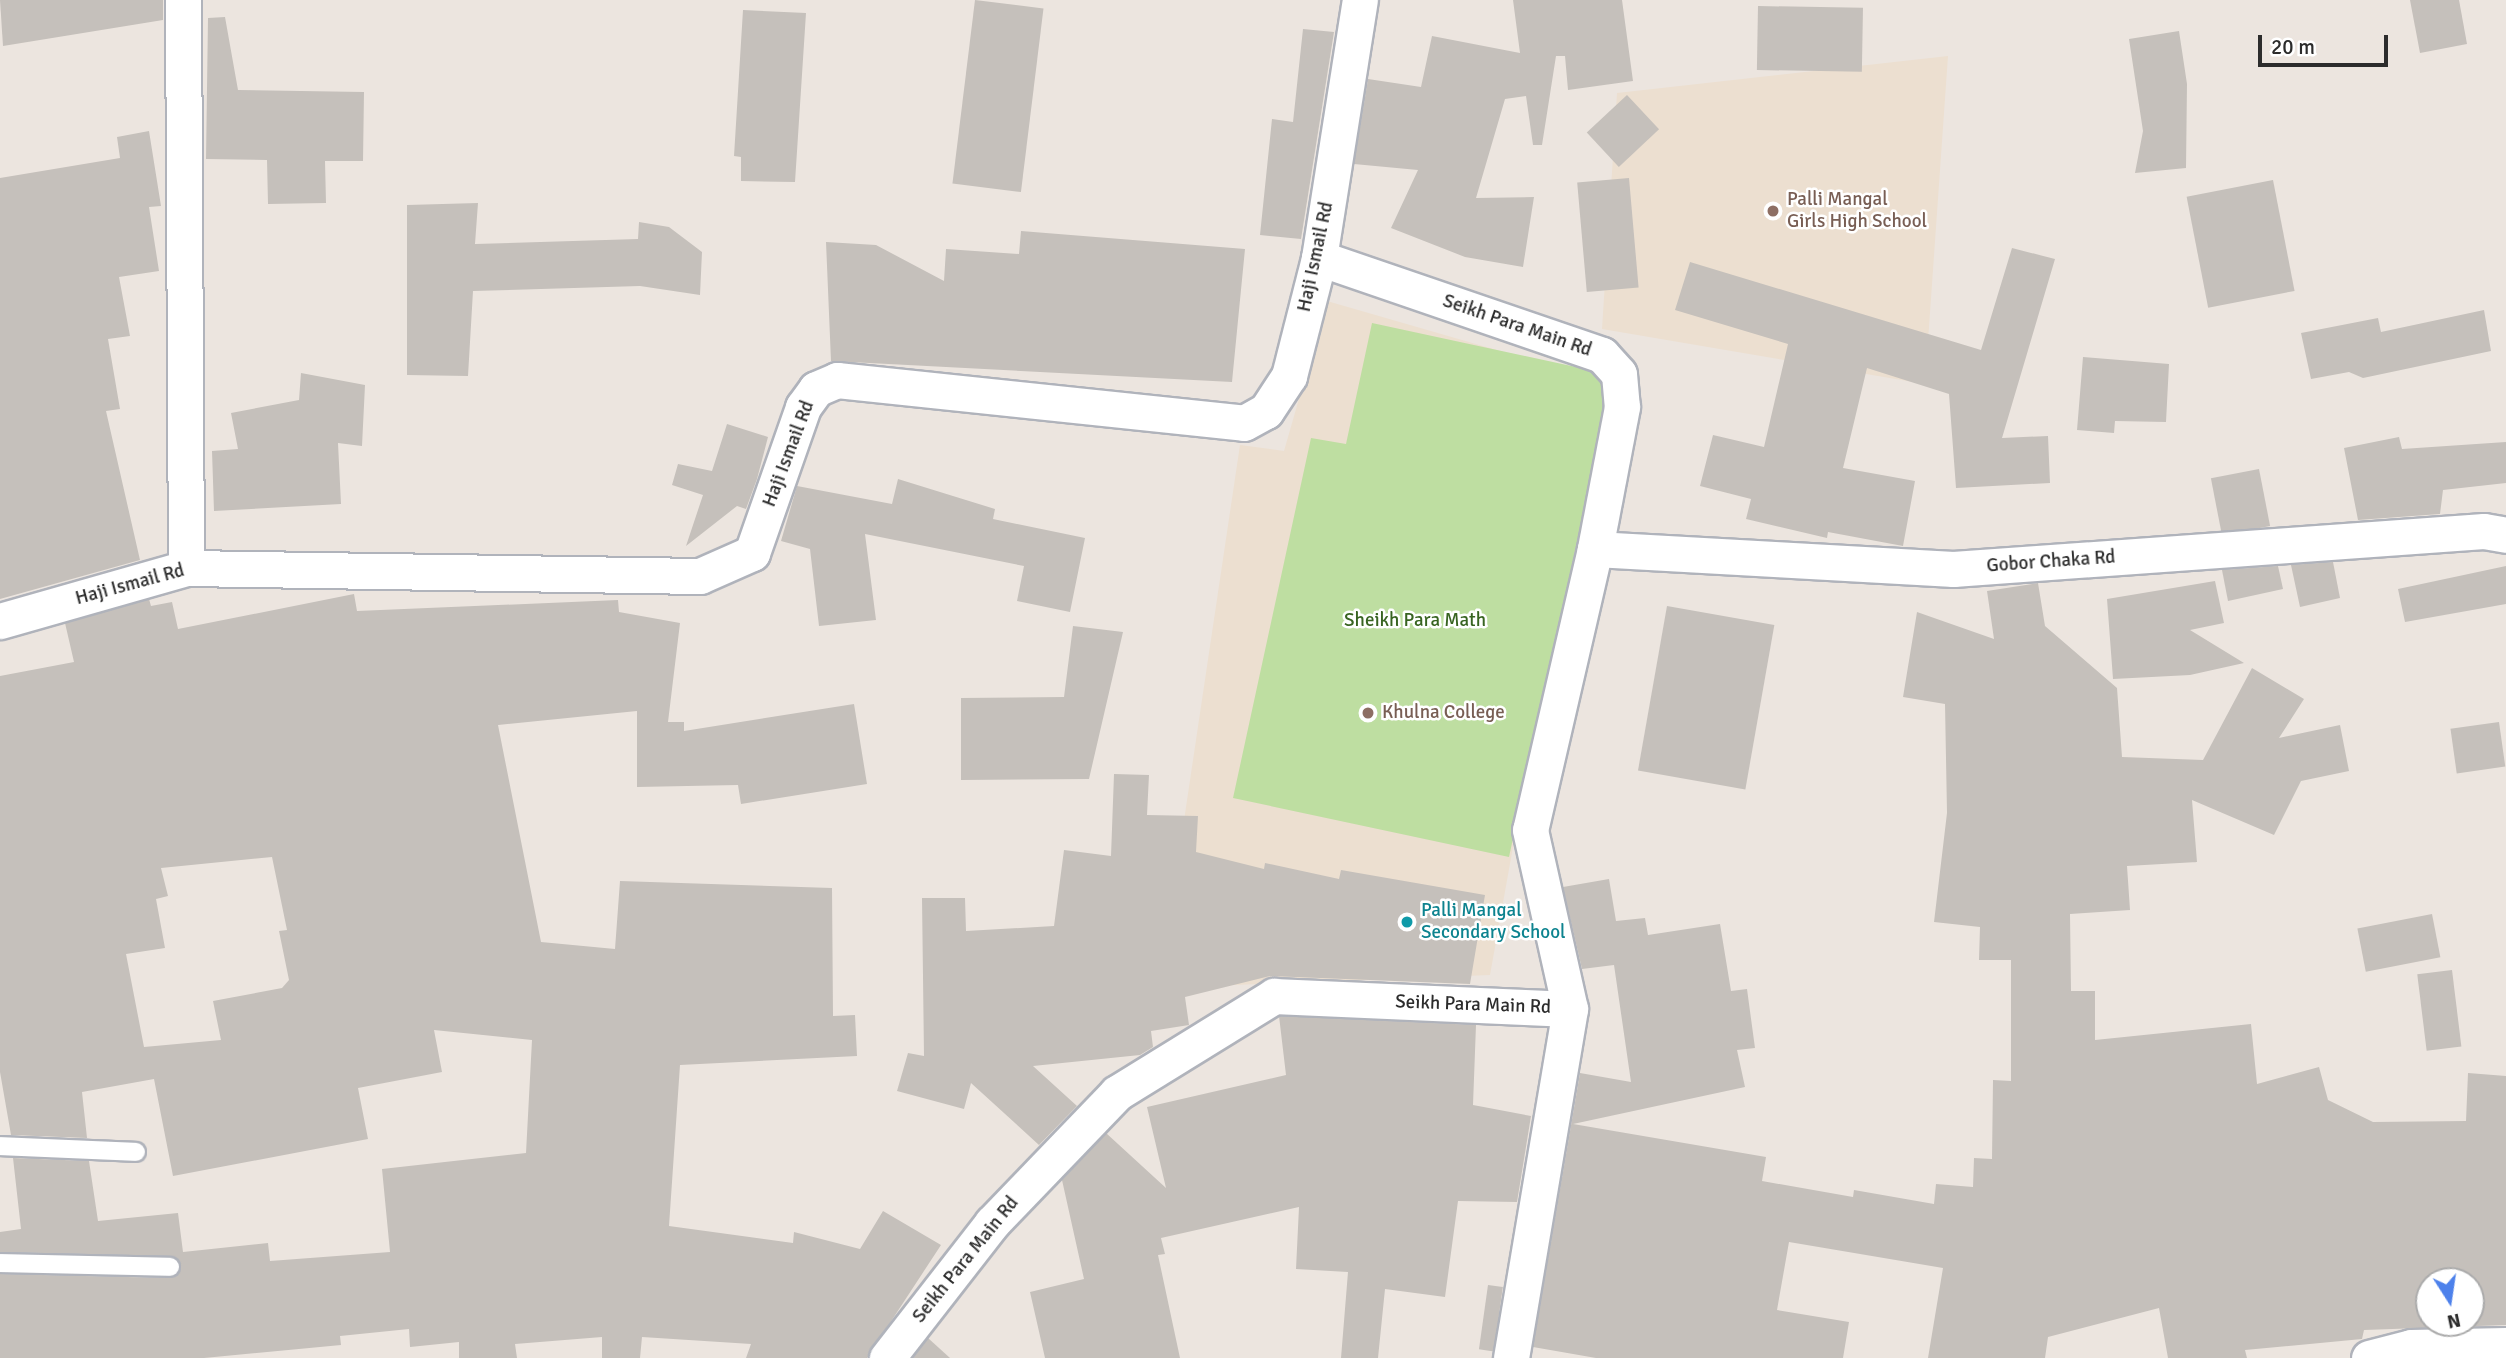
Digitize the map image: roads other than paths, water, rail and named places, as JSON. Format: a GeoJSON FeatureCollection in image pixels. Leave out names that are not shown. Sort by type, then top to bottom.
{"type":"FeatureCollection","features":[{"type":"Feature","properties":{"kind":"street"},"geometry":{"type":"LineString","coordinates":[[183,0],[186,568]]}},
{"type":"Feature","properties":{"kind":"street","name":"Haji Ismail Rd"},"geometry":{"type":"LineString","coordinates":[[0,621],[186,568],[700,576],[752,553],[803,407],[816,389],[837,380],[1244,423],[1266,411],[1289,376],[1319,258],[1360,0]]}},
{"type":"Feature","properties":{"kind":"street","name":"Seikh Para Main Rd"},"geometry":{"type":"LineString","coordinates":[[887,1358],[992,1223],[1117,1093],[1274,996],[1570,1009],[1530,830],[1595,549],[1622,407],[1619,374],[1602,355],[1319,258]]}},
{"type":"Feature","properties":{"kind":"street","name":"Gobor Chaka Rd"},"geometry":{"type":"LineString","coordinates":[[1595,549],[1953,569],[2484,531],[2506,535]]}},
{"type":"Feature","properties":{"kind":"street"},"geometry":{"type":"LineString","coordinates":[[1511,1358],[1570,1009]]}},
{"type":"Feature","properties":{"kind":"street"},"geometry":{"type":"LineString","coordinates":[[2369,1358],[2412,1347],[2506,1345]]}},
{"type":"Feature","properties":{"kind":"lane"},"geometry":{"type":"LineString","coordinates":[[0,1146],[136,1152]]}},
{"type":"Feature","properties":{"kind":"lane"},"geometry":{"type":"LineString","coordinates":[[0,1263],[170,1267]]}},
{"type":"Feature","properties":{"kind":"place","name":"Palli Mangal Girls High School"},"geometry":{"type":"Point","coordinates":[1773,211]}},
{"type":"Feature","properties":{"kind":"place","name":"Khulna College"},"geometry":{"type":"Point","coordinates":[1368,713]}},
{"type":"Feature","properties":{"kind":"place","name":"Palli Mangal Secondary School"},"geometry":{"type":"Point","coordinates":[1407,922]}},
{"type":"Feature","properties":{"kind":"park label","name":"Sheikh Para Math"},"geometry":{"type":"Point","coordinates":[1415,621]}}]}
